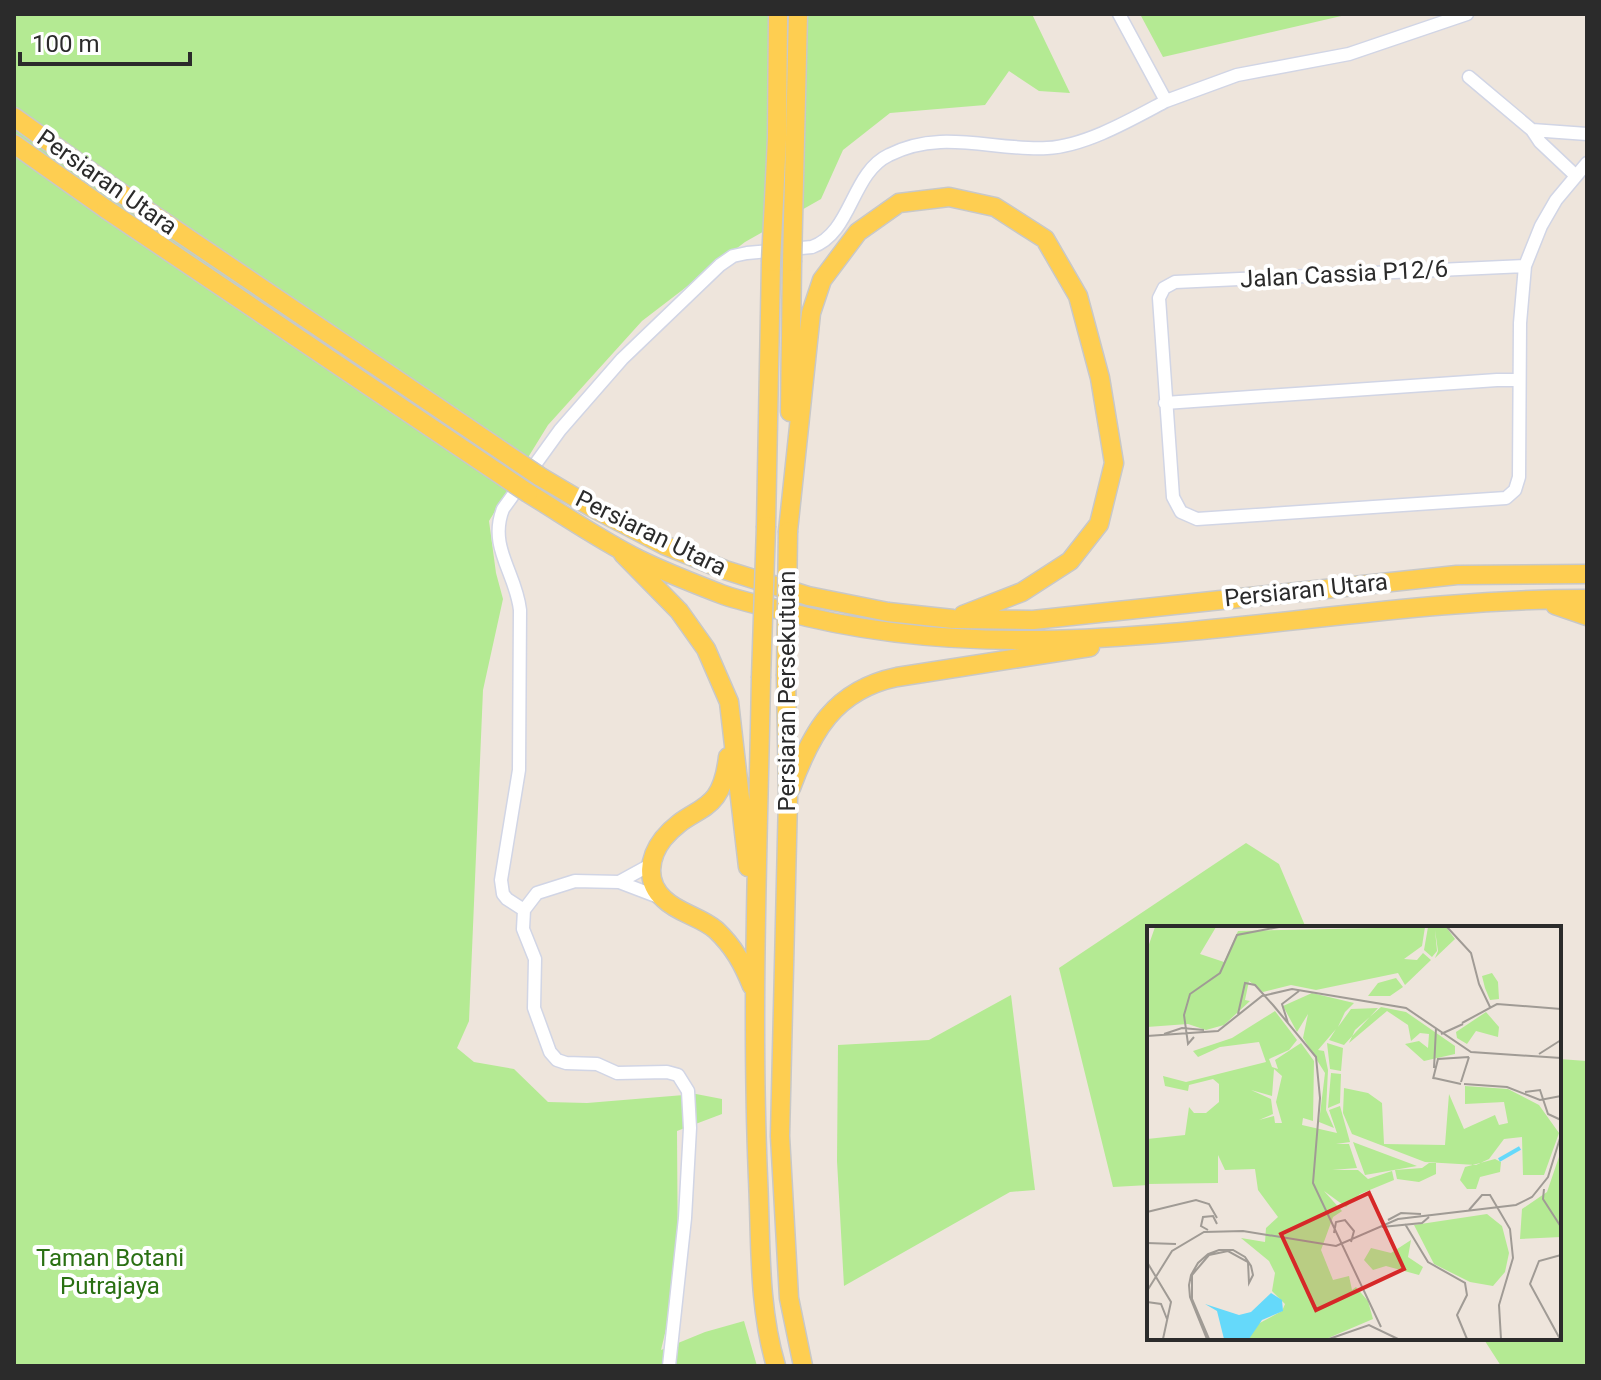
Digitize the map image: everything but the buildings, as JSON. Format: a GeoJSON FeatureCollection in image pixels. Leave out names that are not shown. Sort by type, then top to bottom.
{"type":"FeatureCollection","features":[{"type":"Feature","properties":{"kind":"main road","name":"Persiaran Persekutuan"},"geometry":{"type":"LineString","coordinates":[[776,1366],[764,1304],[755,993],[778,14]]}},
{"type":"Feature","properties":{"kind":"main road","name":"Persiaran Persekutuan"},"geometry":{"type":"LineString","coordinates":[[798,14],[786,676],[788,797],[780,1136],[789,1298],[803,1366]]}},
{"type":"Feature","properties":{"kind":"main road","name":"Persiaran Utara"},"geometry":{"type":"LineString","coordinates":[[14,117],[539,476],[664,545],[725,570],[808,596],[888,612],[953,619],[1033,620],[1457,575],[1587,574]]}},
{"type":"Feature","properties":{"kind":"main road","name":"Persiaran Utara"},"geometry":{"type":"LineString","coordinates":[[14,144],[528,493],[637,558],[723,594],[807,618],[883,632],[954,640],[1152,637],[1458,604],[1587,599]]}},
{"type":"Feature","properties":{"kind":"main road"},"geometry":{"type":"LineString","coordinates":[[788,531],[811,313],[822,280],[858,232],[899,203],[949,197],[995,207],[1045,239],[1078,296],[1100,378],[1114,463],[1099,524],[1070,561],[1022,592],[953,619]]}},
{"type":"Feature","properties":{"kind":"main road"},"geometry":{"type":"LineString","coordinates":[[618,547],[636,570],[658,589],[706,649],[729,702],[756,941]]}},
{"type":"Feature","properties":{"kind":"main road"},"geometry":{"type":"LineString","coordinates":[[1457,575],[1587,561]]}},
{"type":"Feature","properties":{"kind":"main road"},"geometry":{"type":"LineString","coordinates":[[1529,599],[1548,602],[1587,616]]}},
{"type":"Feature","properties":{"kind":"main road"},"geometry":{"type":"LineString","coordinates":[[788,797],[808,748],[829,712],[869,685],[897,677],[1152,637]]}},
{"type":"Feature","properties":{"kind":"main road"},"geometry":{"type":"LineString","coordinates":[[729,702],[725,778],[708,806],[678,824],[664,837],[650,865],[653,883],[664,900],[712,927],[732,946],[755,993]]}},
{"type":"Feature","properties":{"kind":"street"},"geometry":{"type":"LineString","coordinates":[[1119,14],[1166,101]]}},
{"type":"Feature","properties":{"kind":"street"},"geometry":{"type":"LineString","coordinates":[[524,910],[507,899],[501,887],[519,770],[520,610],[515,585],[498,547],[498,521],[503,509],[560,430],[622,359],[720,265],[733,256],[812,247],[822,243],[840,221],[865,175],[888,155],[939,142],[971,141],[1026,148],[1060,146],[1125,123],[1166,101],[1237,75],[1349,54],[1467,14]]}},
{"type":"Feature","properties":{"kind":"street"},"geometry":{"type":"LineString","coordinates":[[1469,77],[1532,130],[1540,142],[1575,175]]}},
{"type":"Feature","properties":{"kind":"street"},"geometry":{"type":"LineString","coordinates":[[1532,130],[1587,134]]}},
{"type":"Feature","properties":{"kind":"street"},"geometry":{"type":"LineString","coordinates":[[1519,380],[1165,403],[1173,497],[1181,512],[1197,519],[1506,498],[1515,490],[1519,477],[1520,323],[1525,266],[1541,226],[1556,200],[1587,163]]}},
{"type":"Feature","properties":{"kind":"street","name":"Jalan Cassia P12/6"},"geometry":{"type":"LineString","coordinates":[[1165,403],[1159,298],[1164,288],[1175,282],[1525,266]]}},
{"type":"Feature","properties":{"kind":"street"},"geometry":{"type":"LineString","coordinates":[[619,882],[650,865]]}},
{"type":"Feature","properties":{"kind":"street"},"geometry":{"type":"LineString","coordinates":[[664,900],[619,882],[575,881],[537,893],[524,910],[523,929],[535,959],[534,1008],[550,1052],[557,1060],[597,1064],[617,1073],[667,1072],[678,1075],[688,1091],[690,1128],[685,1218],[669,1366]]}},
{"type":"Feature","properties":{"kind":"green space","name":"Taman Botani Putrajaya"},"geometry":{"type":"Polygon","coordinates":[[[14,14],[1032,14],[1070,93],[1039,91],[1009,71],[985,105],[890,113],[843,150],[821,199],[745,242],[642,321],[548,425],[489,521],[503,599],[483,690],[469,1021],[457,1048],[474,1062],[514,1069],[548,1102],[587,1103],[696,1094],[722,1099],[722,1114],[677,1131],[678,1279],[661,1350],[705,1332],[744,1321],[757,1366],[14,1366],[14,14]]]}},
{"type":"Feature","properties":{"kind":"green space"},"geometry":{"type":"Polygon","coordinates":[[[1140,14],[1350,14],[1163,57],[1140,14]]]}},
{"type":"Feature","properties":{"kind":"green space"},"geometry":{"type":"Polygon","coordinates":[[[1246,843],[1279,864],[1305,926],[1147,926],[1147,1185],[1113,1187],[1059,968],[1246,843]]]}},
{"type":"Feature","properties":{"kind":"green space"},"geometry":{"type":"Polygon","coordinates":[[[1011,995],[1035,1190],[1010,1192],[844,1286],[837,1161],[838,1045],[929,1040],[1011,995]]]}},
{"type":"Feature","properties":{"kind":"green space"},"geometry":{"type":"Polygon","coordinates":[[[1561,1059],[1587,1061],[1587,1366],[1501,1366],[1484,1340],[1561,1340],[1561,1059]]]}}]}
